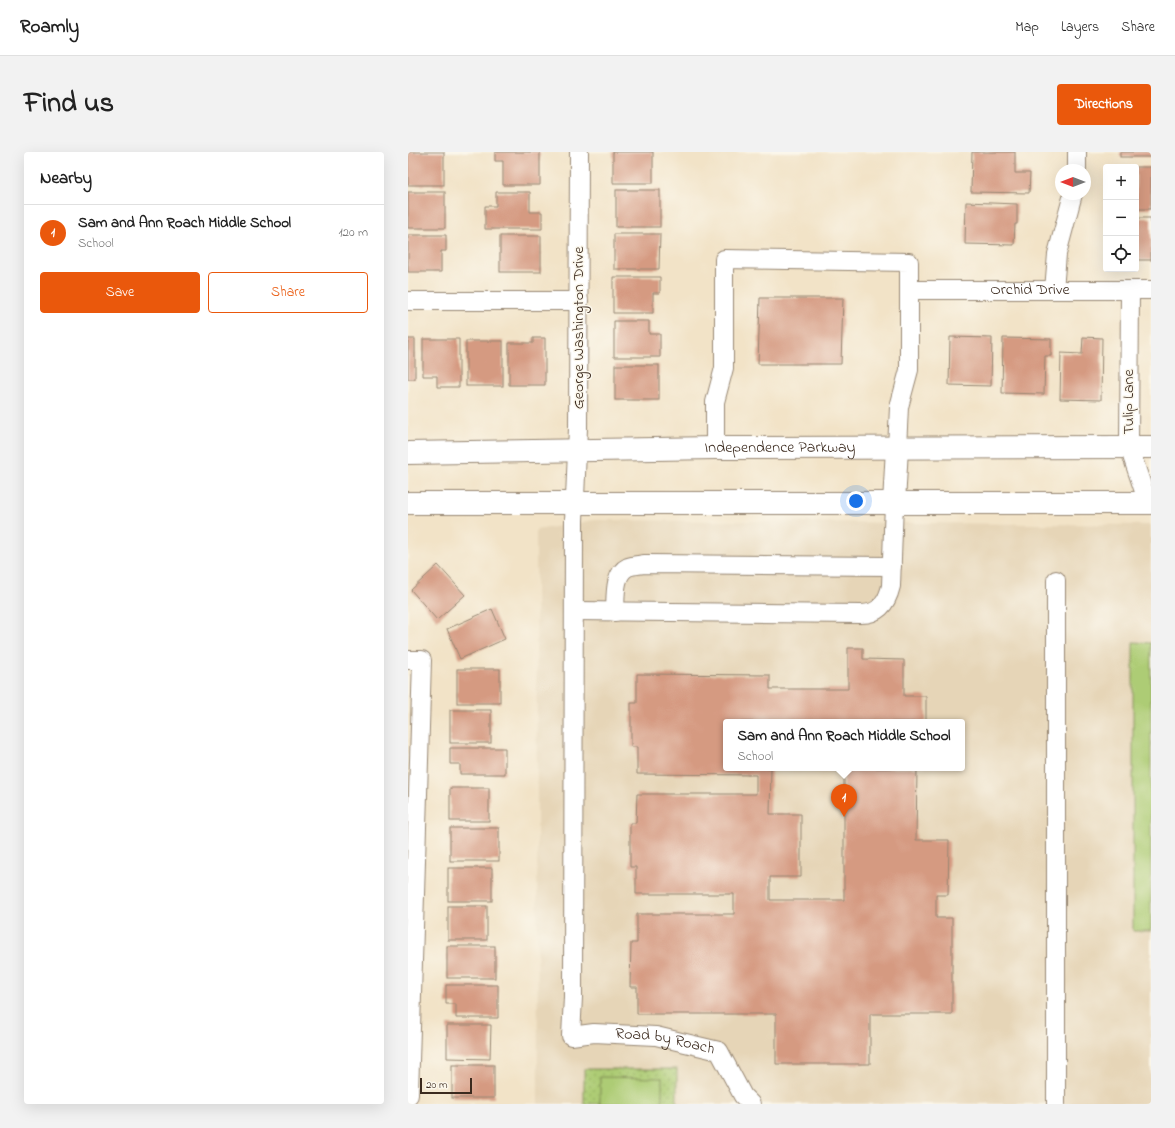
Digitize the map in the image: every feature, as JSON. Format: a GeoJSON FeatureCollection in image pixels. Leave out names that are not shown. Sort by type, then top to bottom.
{"type":"FeatureCollection","features":[{"type":"Feature","properties":{"kind":"main road","name":"Independence Parkway"},"geometry":{"type":"LineString","coordinates":[[408,453],[715,448],[1151,447]]}},
{"type":"Feature","properties":{"kind":"main road"},"geometry":{"type":"LineString","coordinates":[[894,503],[897,448]]}},
{"type":"Feature","properties":{"kind":"main road"},"geometry":{"type":"LineString","coordinates":[[408,503],[894,503],[1150,500]]}},
{"type":"Feature","properties":{"kind":"street","name":"George Washington Drive"},"geometry":{"type":"LineString","coordinates":[[571,1036],[573,997],[575,504],[578,450],[579,152]]}},
{"type":"Feature","properties":{"kind":"street"},"geometry":{"type":"LineString","coordinates":[[1077,152],[1077,164]]}},
{"type":"Feature","properties":{"kind":"street"},"geometry":{"type":"LineString","coordinates":[[1054,290],[1057,254],[1071,200]]}},
{"type":"Feature","properties":{"kind":"street"},"geometry":{"type":"LineString","coordinates":[[715,448],[715,402],[724,368],[724,259],[909,262],[909,370],[899,407],[897,448]]}},
{"type":"Feature","properties":{"kind":"street","name":"Orchid Drive"},"geometry":{"type":"LineString","coordinates":[[909,290],[1151,290]]}},
{"type":"Feature","properties":{"kind":"street","name":"Tulip Lane"},"geometry":{"type":"LineString","coordinates":[[1130,290],[1129,447],[1150,500]]}},
{"type":"Feature","properties":{"kind":"street"},"geometry":{"type":"LineString","coordinates":[[408,301],[578,301]]}},
{"type":"Feature","properties":{"kind":"street"},"geometry":{"type":"LineString","coordinates":[[574,611],[866,614],[880,609],[889,595],[891,586],[894,503]]}},
{"type":"Feature","properties":{"kind":"street"},"geometry":{"type":"LineString","coordinates":[[615,612],[617,582],[621,573],[628,567],[644,564],[892,566]]}},
{"type":"Feature","properties":{"kind":"street"},"geometry":{"type":"LineString","coordinates":[[1056,580],[1056,1104]]}},
{"type":"Feature","properties":{"kind":"street"},"geometry":{"type":"LineString","coordinates":[[409,1095],[415,660]]}},
{"type":"Feature","properties":{"kind":"street","name":"Road by Roach"},"geometry":{"type":"LineString","coordinates":[[571,1036],[594,1033],[656,1036],[719,1051],[743,1096],[751,1104]]}},
{"type":"Feature","properties":{"kind":"shaded area"},"geometry":{"type":"Polygon","coordinates":[[[595,520],[1151,525],[1151,1104],[538,1104],[536,530],[595,520]]]}},
{"type":"Feature","properties":{"kind":"green space"},"geometry":{"type":"Polygon","coordinates":[[[1133,642],[1151,643],[1151,931],[1133,931],[1133,642]]]}},
{"type":"Feature","properties":{"kind":"green space"},"geometry":{"type":"Polygon","coordinates":[[[584,1069],[677,1069],[677,1104],[584,1104],[584,1069]]]}},
{"type":"Feature","properties":{"kind":"green space"},"geometry":{"type":"Polygon","coordinates":[[[600,1077],[662,1078],[662,1104],[600,1104],[600,1077]]]}},
{"type":"Feature","properties":{"kind":"building"},"geometry":{"type":"Polygon","coordinates":[[[408,152],[444,152],[444,185],[408,185],[408,152]]]}},
{"type":"Feature","properties":{"kind":"building"},"geometry":{"type":"Polygon","coordinates":[[[495,152],[540,152],[540,185],[503,185],[503,161],[495,161],[495,152]]]}},
{"type":"Feature","properties":{"kind":"building"},"geometry":{"type":"Polygon","coordinates":[[[613,152],[653,152],[653,183],[613,183],[613,152]]]}},
{"type":"Feature","properties":{"kind":"building"},"geometry":{"type":"Polygon","coordinates":[[[972,152],[1015,152],[1015,173],[1030,173],[1029,193],[971,192],[972,152]]]}},
{"type":"Feature","properties":{"kind":"building"},"geometry":{"type":"Polygon","coordinates":[[[1120,152],[1151,152],[1151,157],[1120,157],[1120,152]]]}},
{"type":"Feature","properties":{"kind":"building"},"geometry":{"type":"Polygon","coordinates":[[[1139,167],[1151,167],[1151,209],[1139,209],[1139,167]]]}},
{"type":"Feature","properties":{"kind":"building"},"geometry":{"type":"Polygon","coordinates":[[[616,190],[660,190],[660,227],[616,227],[616,190]]]}},
{"type":"Feature","properties":{"kind":"building"},"geometry":{"type":"Polygon","coordinates":[[[408,192],[445,192],[445,228],[408,228],[408,192]]]}},
{"type":"Feature","properties":{"kind":"building"},"geometry":{"type":"Polygon","coordinates":[[[496,192],[530,192],[530,212],[542,212],[542,229],[485,229],[485,206],[496,206],[496,192]]]}},
{"type":"Feature","properties":{"kind":"building"},"geometry":{"type":"Polygon","coordinates":[[[966,202],[1017,204],[1017,224],[1015,224],[1014,245],[965,244],[966,202]]]}},
{"type":"Feature","properties":{"kind":"building"},"geometry":{"type":"Polygon","coordinates":[[[1139,218],[1151,218],[1151,260],[1139,260],[1139,218]]]}},
{"type":"Feature","properties":{"kind":"building"},"geometry":{"type":"Polygon","coordinates":[[[614,234],[660,234],[659,269],[614,269],[614,234]]]}},
{"type":"Feature","properties":{"kind":"building"},"geometry":{"type":"Polygon","coordinates":[[[408,235],[446,235],[446,251],[441,251],[441,272],[408,272],[408,235]]]}},
{"type":"Feature","properties":{"kind":"building"},"geometry":{"type":"Polygon","coordinates":[[[500,236],[541,236],[541,272],[500,272],[500,236]]]}},
{"type":"Feature","properties":{"kind":"building"},"geometry":{"type":"Polygon","coordinates":[[[613,277],[660,277],[660,293],[653,293],[653,313],[613,313],[613,277]]]}},
{"type":"Feature","properties":{"kind":"building"},"geometry":{"type":"Polygon","coordinates":[[[760,298],[843,298],[841,364],[758,364],[760,298]]]}},
{"type":"Feature","properties":{"kind":"building"},"geometry":{"type":"Polygon","coordinates":[[[614,321],[649,321],[649,334],[660,334],[660,357],[614,357],[614,321]]]}},
{"type":"Feature","properties":{"kind":"building"},"geometry":{"type":"Polygon","coordinates":[[[950,337],[992,338],[991,386],[949,385],[950,337]]]}},
{"type":"Feature","properties":{"kind":"building"},"geometry":{"type":"Polygon","coordinates":[[[1083,337],[1102,338],[1101,400],[1060,399],[1061,353],[1082,354],[1083,337]]]}},
{"type":"Feature","properties":{"kind":"building"},"geometry":{"type":"Polygon","coordinates":[[[533,338],[545,338],[545,385],[509,385],[509,343],[533,343],[533,338]]]}},
{"type":"Feature","properties":{"kind":"building"},"geometry":{"type":"Polygon","coordinates":[[[1003,338],[1051,339],[1051,356],[1045,356],[1044,394],[1002,393],[1003,338]]]}},
{"type":"Feature","properties":{"kind":"building"},"geometry":{"type":"Polygon","coordinates":[[[408,339],[415,339],[415,379],[408,379],[408,339]]]}},
{"type":"Feature","properties":{"kind":"building"},"geometry":{"type":"Polygon","coordinates":[[[423,339],[459,339],[459,387],[437,387],[437,376],[423,376],[423,339]]]}},
{"type":"Feature","properties":{"kind":"building"},"geometry":{"type":"Polygon","coordinates":[[[466,341],[503,341],[503,386],[466,386],[466,341]]]}},
{"type":"Feature","properties":{"kind":"building"},"geometry":{"type":"Polygon","coordinates":[[[615,365],[659,365],[659,400],[615,400],[615,365]]]}},
{"type":"Feature","properties":{"kind":"building"},"geometry":{"type":"Polygon","coordinates":[[[438,565],[465,595],[437,620],[411,590],[438,565]]]}},
{"type":"Feature","properties":{"kind":"building"},"geometry":{"type":"Polygon","coordinates":[[[492,609],[505,639],[460,659],[447,629],[492,609]]]}},
{"type":"Feature","properties":{"kind":"building"},"geometry":{"type":"Polygon","coordinates":[[[848,648],[863,648],[863,659],[904,660],[904,696],[926,696],[926,719],[723,719],[723,771],[771,771],[770,814],[801,814],[801,877],[770,877],[770,900],[844,900],[844,771],[917,771],[916,840],[949,840],[948,895],[936,895],[936,918],[952,918],[952,1014],[870,1014],[870,1064],[776,1064],[776,1014],[637,1014],[637,987],[630,987],[631,943],[637,943],[637,914],[734,914],[734,894],[636,894],[636,867],[630,867],[630,823],[636,823],[637,794],[756,794],[756,775],[637,774],[637,747],[631,747],[631,703],[637,703],[637,674],[770,675],[770,689],[848,689],[848,648]]]}},
{"type":"Feature","properties":{"kind":"building"},"geometry":{"type":"Polygon","coordinates":[[[457,669],[500,669],[500,703],[457,703],[457,669]]]}},
{"type":"Feature","properties":{"kind":"building"},"geometry":{"type":"Polygon","coordinates":[[[450,710],[491,710],[491,743],[450,743],[450,710]]]}},
{"type":"Feature","properties":{"kind":"building"},"geometry":{"type":"Polygon","coordinates":[[[450,748],[505,748],[505,774],[460,774],[460,764],[450,764],[450,748]]]}},
{"type":"Feature","properties":{"kind":"building"},"geometry":{"type":"Polygon","coordinates":[[[450,788],[489,788],[489,821],[450,821],[450,788]]]}},
{"type":"Feature","properties":{"kind":"building"},"geometry":{"type":"Polygon","coordinates":[[[450,828],[499,828],[499,861],[450,861],[450,828]]]}},
{"type":"Feature","properties":{"kind":"building"},"geometry":{"type":"Polygon","coordinates":[[[448,868],[492,868],[492,901],[448,901],[448,868]]]}},
{"type":"Feature","properties":{"kind":"building"},"geometry":{"type":"Polygon","coordinates":[[[448,906],[487,906],[487,940],[448,940],[448,906]]]}},
{"type":"Feature","properties":{"kind":"building"},"geometry":{"type":"Polygon","coordinates":[[[447,946],[495,946],[495,978],[447,978],[447,946]]]}},
{"type":"Feature","properties":{"kind":"building"},"geometry":{"type":"Polygon","coordinates":[[[446,985],[498,985],[498,1018],[456,1018],[456,1004],[446,1004],[446,985]]]}},
{"type":"Feature","properties":{"kind":"building"},"geometry":{"type":"Polygon","coordinates":[[[447,1025],[491,1025],[490,1059],[447,1058],[447,1025]]]}},
{"type":"Feature","properties":{"kind":"building"},"geometry":{"type":"Polygon","coordinates":[[[452,1065],[494,1065],[494,1098],[452,1098],[452,1065]]]}},
{"type":"Feature","properties":{"kind":"place","name":"Sam and Ann Roach Middle School"},"geometry":{"type":"Point","coordinates":[844,817]}}]}
